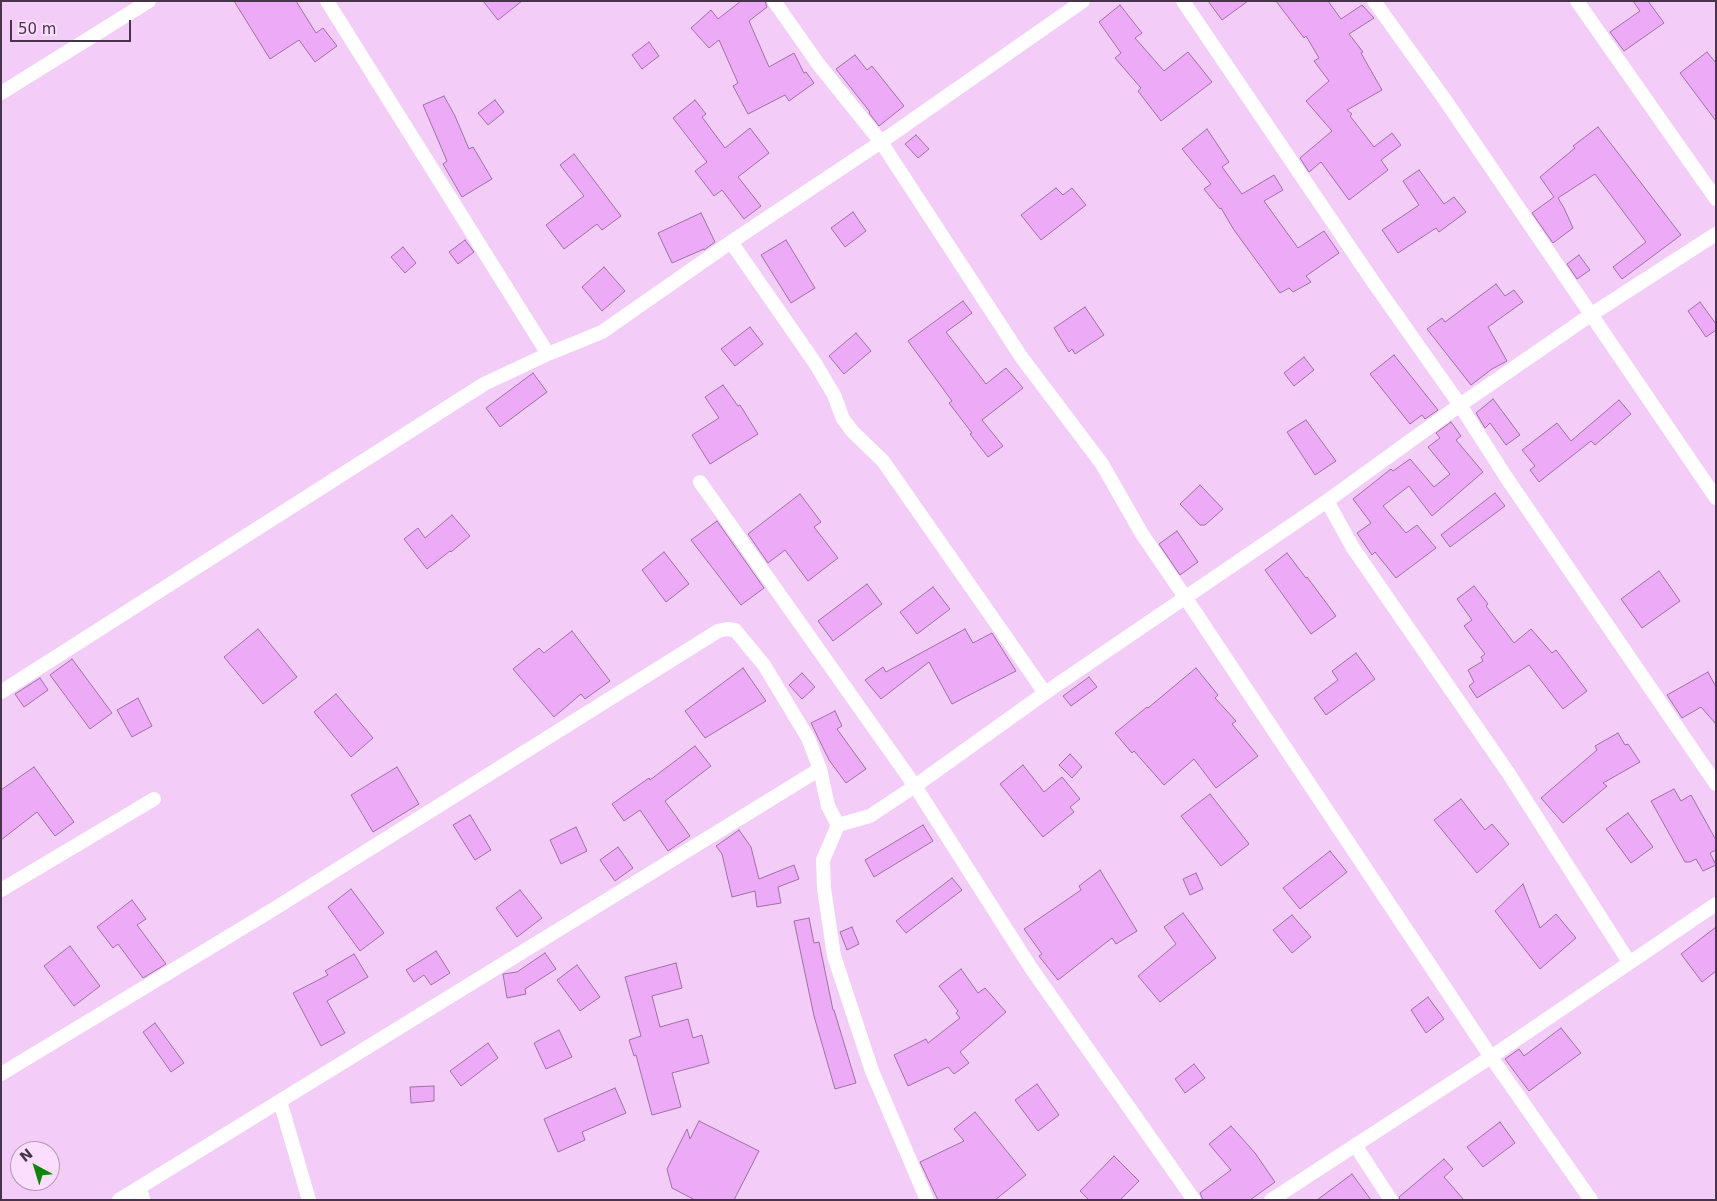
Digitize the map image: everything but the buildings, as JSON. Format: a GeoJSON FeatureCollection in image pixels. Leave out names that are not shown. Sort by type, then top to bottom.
{"type":"FeatureCollection","features":[{"type":"Feature","properties":{"kind":"street"},"geometry":{"type":"LineString","coordinates":[[1,93],[149,1]]}},
{"type":"Feature","properties":{"kind":"street"},"geometry":{"type":"LineString","coordinates":[[328,1],[548,354]]}},
{"type":"Feature","properties":{"kind":"street"},"geometry":{"type":"LineString","coordinates":[[774,1],[819,65],[882,142],[1022,358],[1102,464],[1142,534],[1186,597],[1491,1057],[1591,1200]]}},
{"type":"Feature","properties":{"kind":"street"},"geometry":{"type":"LineString","coordinates":[[1,692],[484,384],[548,354],[602,332],[731,242],[882,142],[1082,1]]}},
{"type":"Feature","properties":{"kind":"street"},"geometry":{"type":"LineString","coordinates":[[1183,1],[1368,275],[1460,405],[1506,477],[1716,784]]}},
{"type":"Feature","properties":{"kind":"street"},"geometry":{"type":"LineString","coordinates":[[1374,1],[1443,97],[1716,498]]}},
{"type":"Feature","properties":{"kind":"street"},"geometry":{"type":"LineString","coordinates":[[1577,1],[1716,199]]}},
{"type":"Feature","properties":{"kind":"street"},"geometry":{"type":"LineString","coordinates":[[838,825],[870,816],[915,786],[1045,693],[1327,501],[1460,405],[1592,314],[1716,234]]}},
{"type":"Feature","properties":{"kind":"street"},"geometry":{"type":"LineString","coordinates":[[731,242],[816,363],[834,395],[843,419],[853,432],[883,461],[1045,693]]}},
{"type":"Feature","properties":{"kind":"street"},"geometry":{"type":"LineString","coordinates":[[700,482],[915,786],[1032,968],[1194,1200]]}},
{"type":"Feature","properties":{"kind":"street"},"geometry":{"type":"LineString","coordinates":[[1327,501],[1354,548],[1509,774],[1629,962]]}},
{"type":"Feature","properties":{"kind":"street"},"geometry":{"type":"LineString","coordinates":[[1,1074],[269,912],[718,632],[727,629],[735,630],[758,657],[808,738],[820,769],[828,806],[838,825]]}},
{"type":"Feature","properties":{"kind":"street"},"geometry":{"type":"LineString","coordinates":[[119,1200],[141,1194],[280,1101],[820,769]]}},
{"type":"Feature","properties":{"kind":"street"},"geometry":{"type":"LineString","coordinates":[[1,890],[154,799]]}},
{"type":"Feature","properties":{"kind":"street"},"geometry":{"type":"LineString","coordinates":[[838,825],[823,860],[824,888],[834,956],[872,1071],[927,1200]]}},
{"type":"Feature","properties":{"kind":"street"},"geometry":{"type":"LineString","coordinates":[[1271,1200],[1491,1057],[1716,904]]}},
{"type":"Feature","properties":{"kind":"street"},"geometry":{"type":"LineString","coordinates":[[280,1101],[309,1200]]}},
{"type":"Feature","properties":{"kind":"street"},"geometry":{"type":"LineString","coordinates":[[1355,1145],[1391,1200]]}}]}
